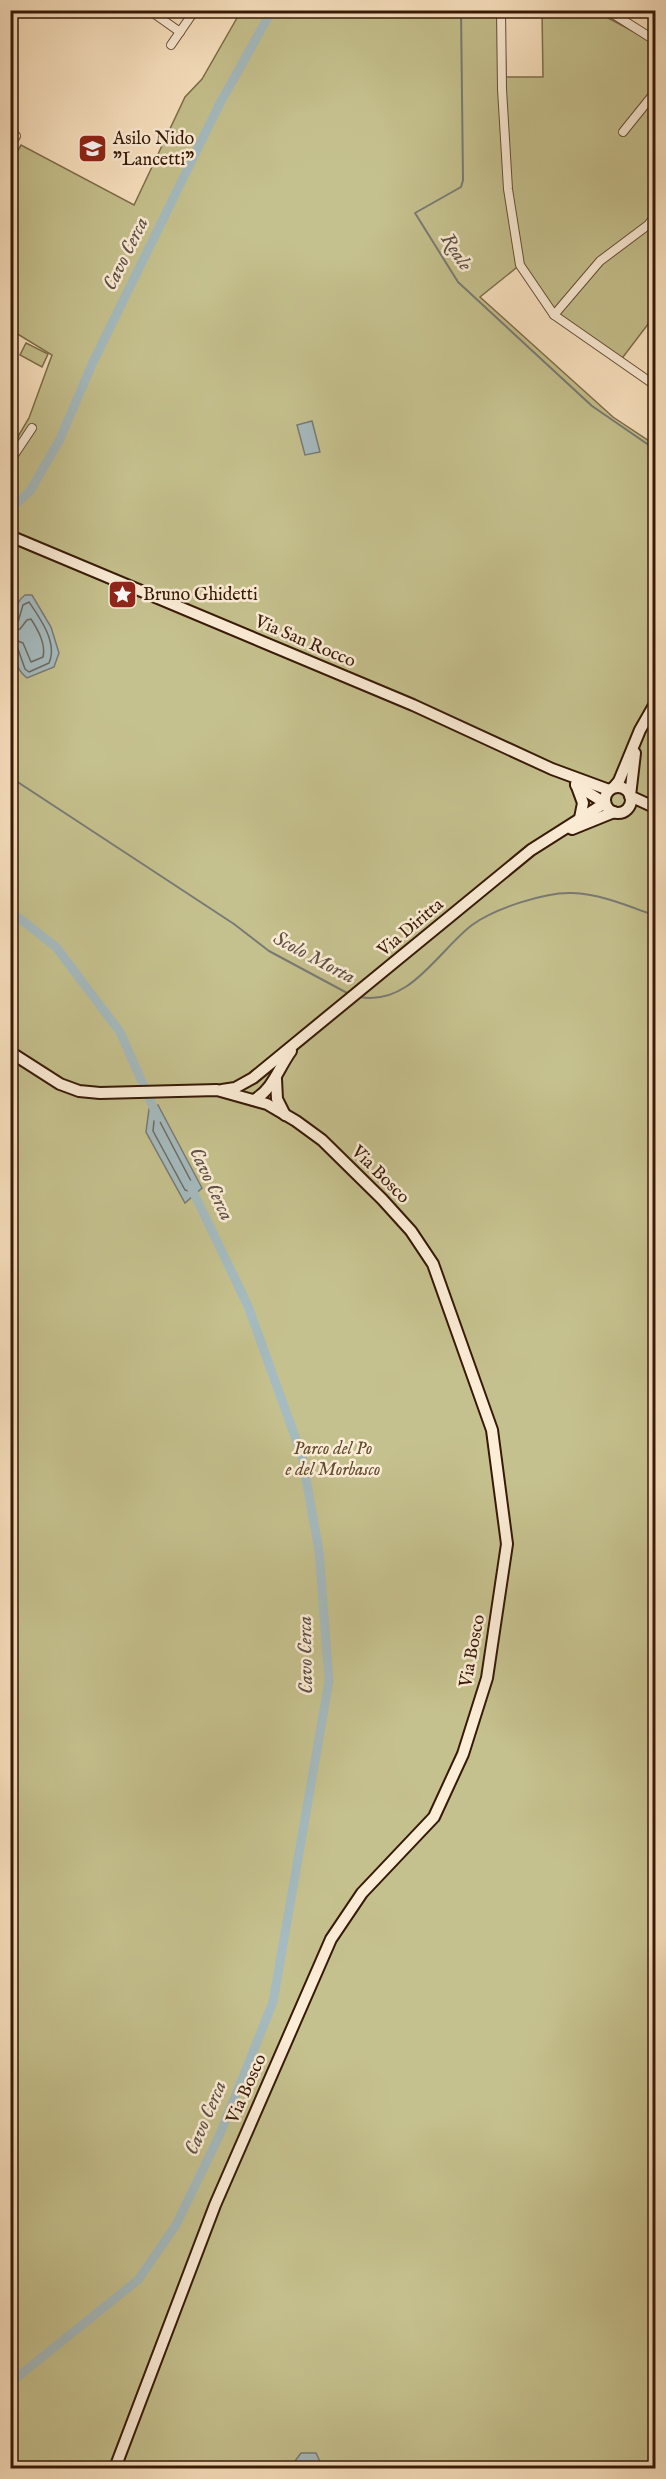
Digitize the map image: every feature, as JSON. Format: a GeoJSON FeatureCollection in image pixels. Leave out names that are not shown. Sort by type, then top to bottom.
{"type":"FeatureCollection","features":[{"type":"Feature","properties":{"kind":"street"},"geometry":{"type":"LineString","coordinates":[[149,10],[180,32]]}},
{"type":"Feature","properties":{"kind":"street"},"geometry":{"type":"LineString","coordinates":[[171,45],[195,10]]}},
{"type":"Feature","properties":{"kind":"street"},"geometry":{"type":"LineString","coordinates":[[501,10],[502,89],[508,189],[520,265],[554,315],[656,386]]}},
{"type":"Feature","properties":{"kind":"street"},"geometry":{"type":"LineString","coordinates":[[607,10],[656,41]]}},
{"type":"Feature","properties":{"kind":"street"},"geometry":{"type":"LineString","coordinates":[[623,132],[656,91]]}},
{"type":"Feature","properties":{"kind":"street"},"geometry":{"type":"LineString","coordinates":[[10,133],[16,136],[10,146]]}},
{"type":"Feature","properties":{"kind":"street"},"geometry":{"type":"LineString","coordinates":[[554,315],[600,261],[648,225],[656,215]]}},
{"type":"Feature","properties":{"kind":"street"},"geometry":{"type":"LineString","coordinates":[[10,461],[32,428]]}},
{"type":"Feature","properties":{"kind":"street","name":"Via San Rocco"},"geometry":{"type":"LineString","coordinates":[[10,536],[413,705],[552,770],[605,804]]}},
{"type":"Feature","properties":{"kind":"street"},"geometry":{"type":"LineString","coordinates":[[636,744],[605,796],[605,804],[614,812],[623,812],[630,801],[636,744],[640,730],[656,702]]}},
{"type":"Feature","properties":{"kind":"street","name":"Via San Rocco"},"geometry":{"type":"LineString","coordinates":[[552,770],[611,789]]}},
{"type":"Feature","properties":{"kind":"street"},"geometry":{"type":"LineString","coordinates":[[576,784],[583,803],[580,818]]}},
{"type":"Feature","properties":{"kind":"street"},"geometry":{"type":"LineString","coordinates":[[611,789],[626,789],[630,801]]}},
{"type":"Feature","properties":{"kind":"street"},"geometry":{"type":"LineString","coordinates":[[630,801],[656,809]]}},
{"type":"Feature","properties":{"kind":"street","name":"Via Diritta"},"geometry":{"type":"LineString","coordinates":[[217,1090],[235,1088],[253,1078],[546,839],[605,804]]}},
{"type":"Feature","properties":{"kind":"street","name":"Via Diritta"},"geometry":{"type":"LineString","coordinates":[[546,839],[614,812]]}},
{"type":"Feature","properties":{"kind":"street","name":"Via Diritta"},"geometry":{"type":"LineString","coordinates":[[254,1100],[263,1095],[276,1078],[285,1059],[297,1043]]}},
{"type":"Feature","properties":{"kind":"street","name":"Via Bosco"},"geometry":{"type":"LineString","coordinates":[[10,1052],[70,1088],[100,1093],[217,1090],[267,1104],[322,1140],[382,1199],[411,1231],[432,1264],[492,1430],[507,1544],[487,1678],[463,1754],[434,1817],[362,1893],[331,1939],[215,2205],[115,2469]]}},
{"type":"Feature","properties":{"kind":"street"},"geometry":{"type":"LineString","coordinates":[[253,1078],[254,1100]]}},
{"type":"Feature","properties":{"kind":"street"},"geometry":{"type":"LineString","coordinates":[[276,1078],[277,1099],[285,1114]]}},
{"type":"Feature","properties":{"kind":"green space","name":"Parco del Po e del Morbasco"},"geometry":{"type":"Polygon","coordinates":[[[241,11],[504,11],[506,77],[543,77],[542,11],[595,11],[655,43],[655,315],[620,361],[553,315],[521,264],[480,297],[613,417],[655,445],[655,2468],[11,2468],[10,450],[29,418],[52,355],[11,330],[11,162],[21,145],[134,205],[185,97],[202,79],[241,11]]]}},
{"type":"Feature","properties":{"kind":"green space"},"geometry":{"type":"Polygon","coordinates":[[[26,343],[48,354],[42,367],[20,355],[26,343]]]}},
{"type":"Feature","properties":{"kind":"water"},"geometry":{"type":"Polygon","coordinates":[[[312,421],[320,452],[305,455],[297,425],[312,421]]]}},
{"type":"Feature","properties":{"kind":"water"},"geometry":{"type":"Polygon","coordinates":[[[25,595],[32,595],[51,627],[59,653],[54,667],[27,678],[15,661],[11,636],[14,612],[18,602],[25,595]]]}},
{"type":"Feature","properties":{"kind":"water"},"geometry":{"type":"Polygon","coordinates":[[[158,1105],[202,1188],[185,1203],[146,1132],[149,1109],[158,1105]]]}},
{"type":"Feature","properties":{"kind":"water"},"geometry":{"type":"Polygon","coordinates":[[[301,2453],[316,2453],[323,2468],[299,2468],[295,2461],[301,2453]]]}},
{"type":"Feature","properties":{"kind":"waterway","name":"Cavo Cerca"},"geometry":{"type":"LineString","coordinates":[[10,510],[30,491],[59,441],[93,362],[219,105],[272,10]]}},
{"type":"Feature","properties":{"kind":"waterway","name":"Reale"},"geometry":{"type":"LineString","coordinates":[[461,10],[463,180],[461,187],[415,213],[458,282],[592,406],[656,450]]}},
{"type":"Feature","properties":{"kind":"waterway","name":"Scolo Morta"},"geometry":{"type":"LineString","coordinates":[[10,777],[234,924],[269,951],[349,994]]}},
{"type":"Feature","properties":{"kind":"waterway","name":"Scolo Morta"},"geometry":{"type":"LineString","coordinates":[[360,997],[378,998],[394,993],[422,974],[472,925],[493,913],[534,898],[561,893],[583,894],[614,901],[656,916]]}},
{"type":"Feature","properties":{"kind":"waterway","name":"Cavo Cerca"},"geometry":{"type":"LineString","coordinates":[[10,911],[56,947],[120,1032],[158,1118]]}},
{"type":"Feature","properties":{"kind":"waterway","name":"Cavo Cerca"},"geometry":{"type":"LineString","coordinates":[[10,2383],[138,2280],[176,2225],[220,2134],[273,2002],[329,1681],[319,1551],[302,1456],[248,1306],[190,1185]]}},
{"type":"Feature","properties":{"kind":"place","name":"Asilo Nido \"Lancetti\""},"geometry":{"type":"Point","coordinates":[92,149]}},
{"type":"Feature","properties":{"kind":"place","name":"Bruno Ghidetti"},"geometry":{"type":"Point","coordinates":[122,595]}}]}
